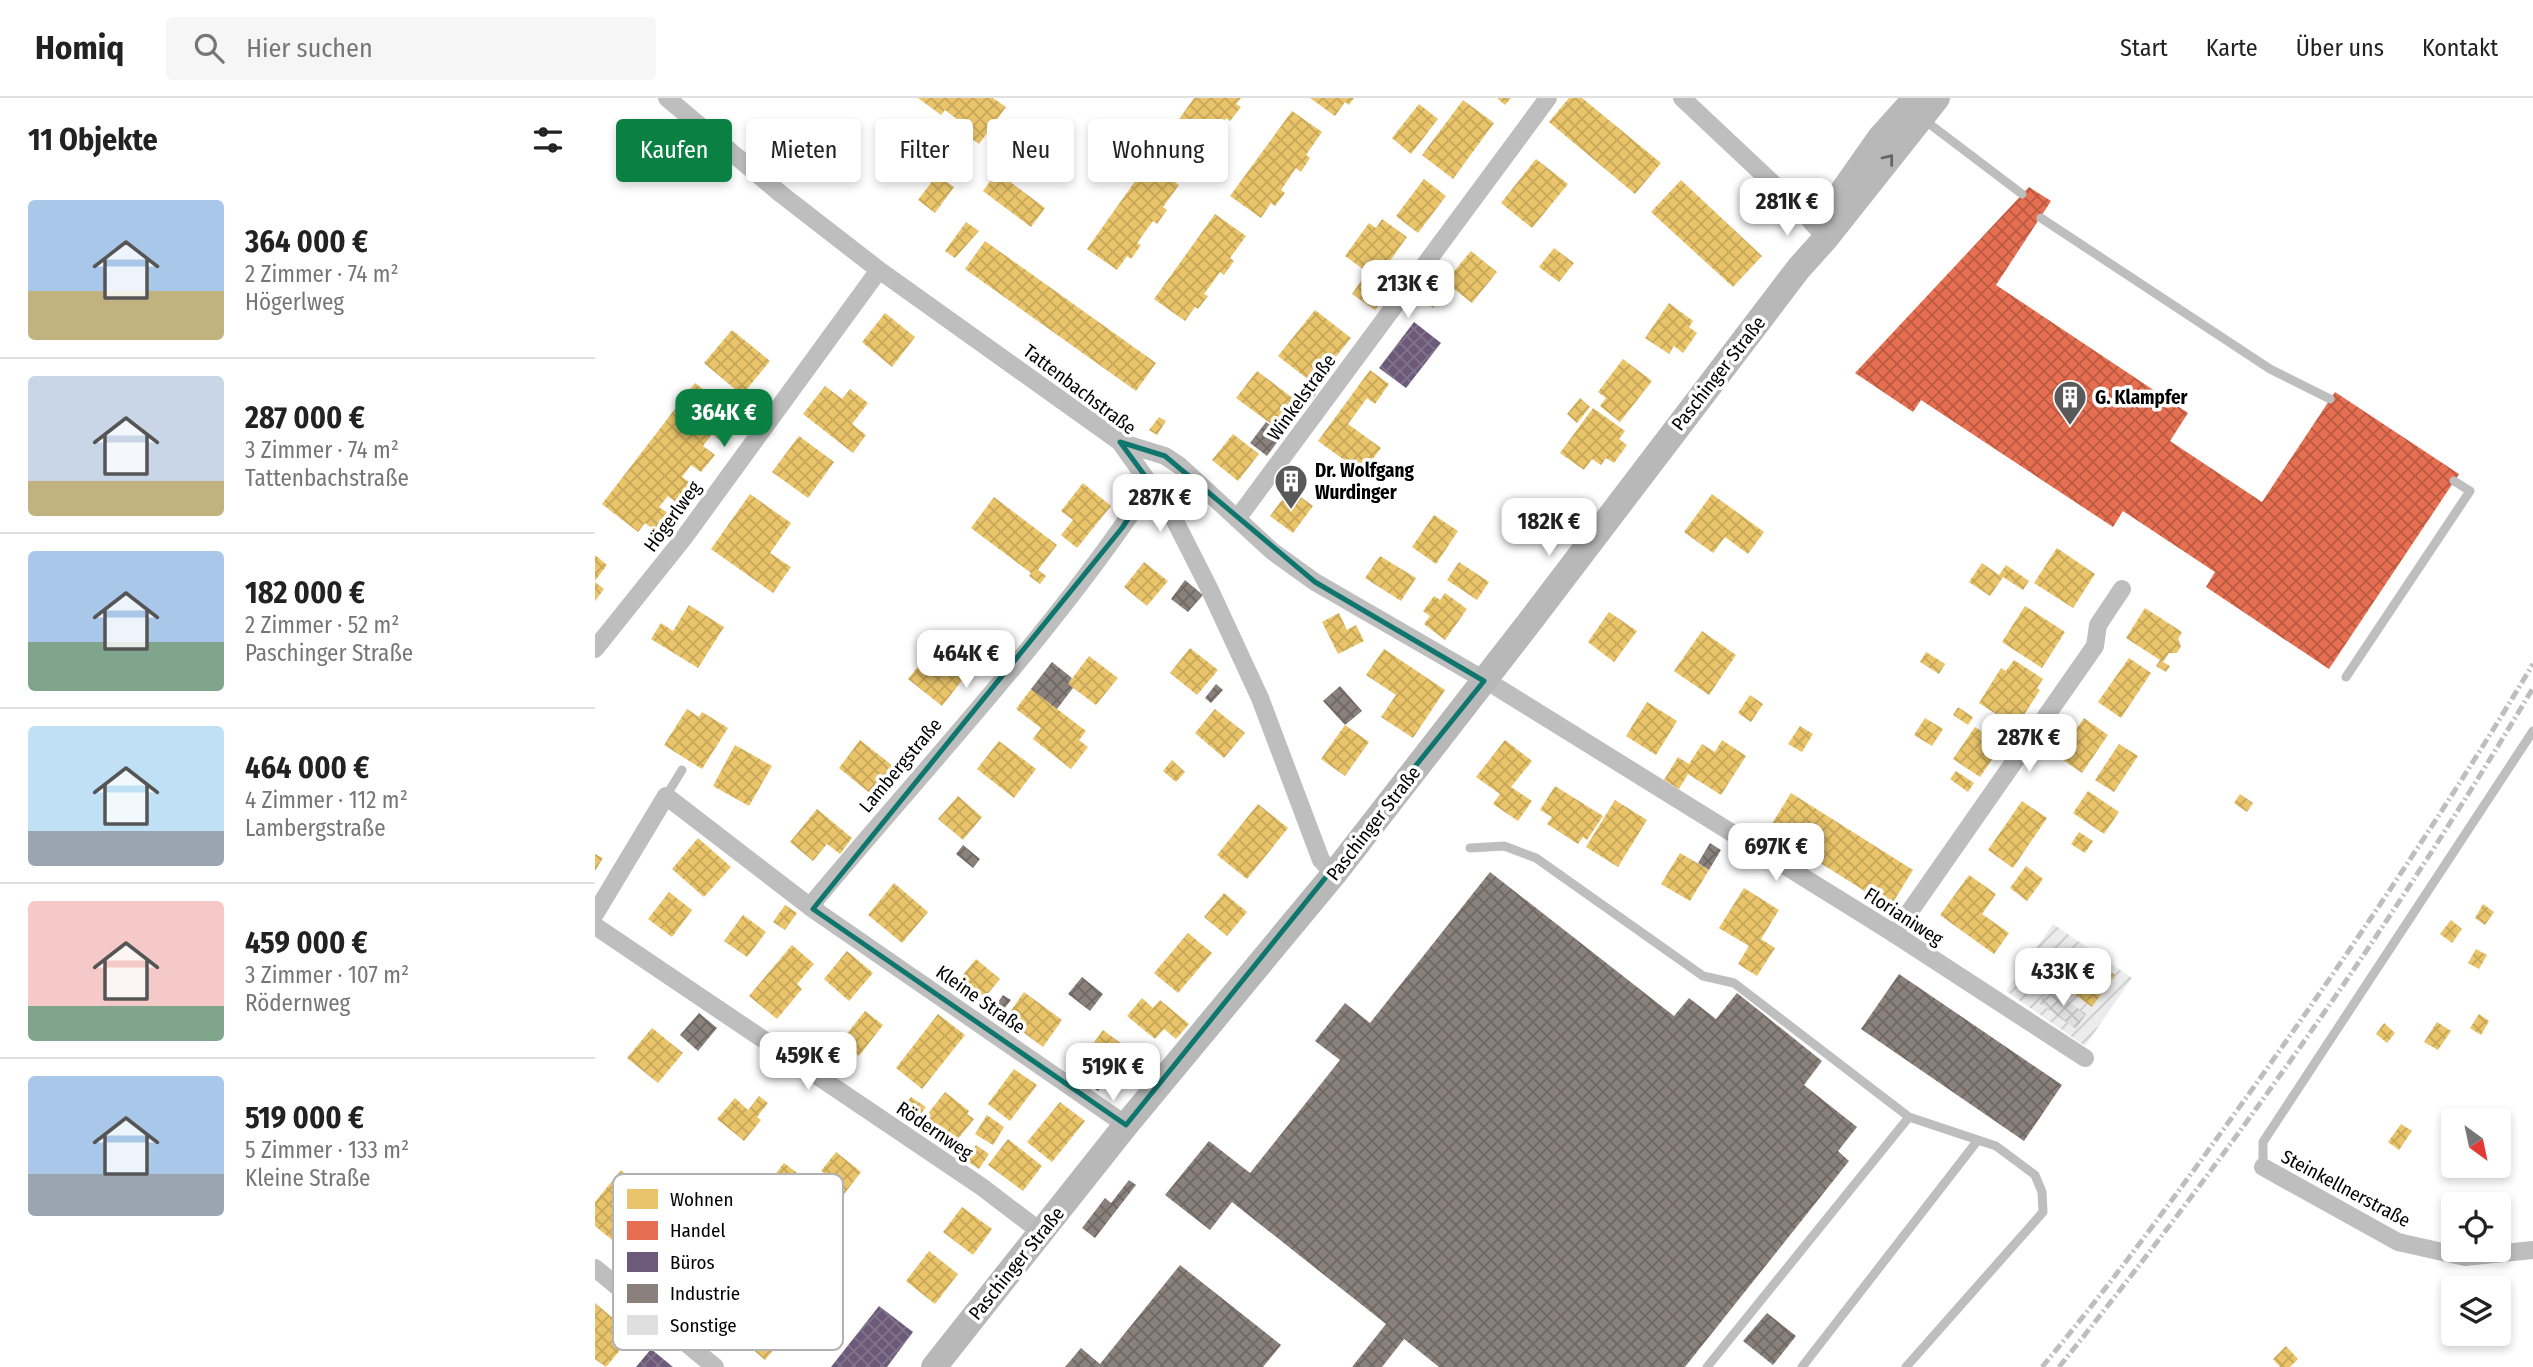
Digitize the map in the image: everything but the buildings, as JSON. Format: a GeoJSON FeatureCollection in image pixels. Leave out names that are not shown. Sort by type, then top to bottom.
{"type":"FeatureCollection","features":[{"type":"Feature","properties":{"kind":"street","name":"Tattenbachstraße"},"geometry":{"type":"LineString","coordinates":[[667,98],[781,194],[879,270],[1120,442],[1173,517],[1236,644],[1292,776],[1321,860],[1333,874]]}},
{"type":"Feature","properties":{"kind":"street","name":"Winkelstraße"},"geometry":{"type":"LineString","coordinates":[[1237,519],[1548,98]]}},
{"type":"Feature","properties":{"kind":"street"},"geometry":{"type":"LineString","coordinates":[[1682,98],[1822,234]]}},
{"type":"Feature","properties":{"kind":"street","name":"Paschinger Straße"},"geometry":{"type":"LineString","coordinates":[[933,1367],[1126,1125],[1333,874],[1485,681],[1920,105]]}},
{"type":"Feature","properties":{"kind":"street","name":"Högerlweg"},"geometry":{"type":"LineString","coordinates":[[595,649],[637,599],[879,270]]}},
{"type":"Feature","properties":{"kind":"street"},"geometry":{"type":"LineString","coordinates":[[1120,442],[1145,448],[1172,461],[1272,551],[1315,582],[1485,681]]}},
{"type":"Feature","properties":{"kind":"street","name":"Lambergstraße"},"geometry":{"type":"LineString","coordinates":[[813,909],[816,899],[1013,664],[1122,528],[1151,484]]}},
{"type":"Feature","properties":{"kind":"street"},"geometry":{"type":"LineString","coordinates":[[1894,934],[2095,646],[2098,625],[2122,589]]}},
{"type":"Feature","properties":{"kind":"street","name":"Florianiweg"},"geometry":{"type":"LineString","coordinates":[[1485,681],[1894,934],[2084,1058]]}},
{"type":"Feature","properties":{"kind":"street"},"geometry":{"type":"LineString","coordinates":[[595,914],[666,796]]}},
{"type":"Feature","properties":{"kind":"street","name":"Kleine Straße"},"geometry":{"type":"LineString","coordinates":[[666,796],[813,909],[1126,1125]]}},
{"type":"Feature","properties":{"kind":"street","name":"Rödernweg"},"geometry":{"type":"LineString","coordinates":[[595,926],[972,1181],[1041,1232]]}},
{"type":"Feature","properties":{"kind":"street","name":"Steinkellnerstraße"},"geometry":{"type":"LineString","coordinates":[[2263,1167],[2398,1242],[2465,1257],[2533,1250]]}},
{"type":"Feature","properties":{"kind":"street"},"geometry":{"type":"LineString","coordinates":[[595,1268],[613,1283]]}},
{"type":"Feature","properties":{"kind":"street"},"geometry":{"type":"LineString","coordinates":[[694,1350],[715,1367]]}},
{"type":"Feature","properties":{"kind":"lane"},"geometry":{"type":"LineString","coordinates":[[1920,105],[2021,194]]}},
{"type":"Feature","properties":{"kind":"lane"},"geometry":{"type":"LineString","coordinates":[[2041,218],[2270,369],[2330,399]]}},
{"type":"Feature","properties":{"kind":"lane"},"geometry":{"type":"LineString","coordinates":[[2346,677],[2470,491],[2454,481]]}},
{"type":"Feature","properties":{"kind":"lane"},"geometry":{"type":"LineString","coordinates":[[2263,1167],[2263,1142],[2533,731]]}},
{"type":"Feature","properties":{"kind":"lane"},"geometry":{"type":"LineString","coordinates":[[666,796],[682,770]]}},
{"type":"Feature","properties":{"kind":"lane"},"geometry":{"type":"LineString","coordinates":[[1470,848],[1504,846],[1537,858],[1703,976],[1734,983],[1909,1117],[1996,1146],[2035,1175],[2042,1192],[2043,1212],[1906,1367]]}},
{"type":"Feature","properties":{"kind":"lane"},"geometry":{"type":"LineString","coordinates":[[1707,1367],[1909,1117]]}},
{"type":"Feature","properties":{"kind":"lane"},"geometry":{"type":"LineString","coordinates":[[1802,1367],[1978,1140]]}},
{"type":"Feature","properties":{"kind":"highlighted area"},"geometry":{"type":"Polygon","coordinates":[[[1120,442],[1165,456],[1315,582],[1484,681],[1126,1125],[813,909],[1122,528],[1151,484],[1120,442]]]}},
{"type":"Feature","properties":{"kind":"shaded area"},"geometry":{"type":"Polygon","coordinates":[[[2053,924],[2132,978],[2085,1046],[2006,991],[2053,924]]]}},
{"type":"Feature","properties":{"kind":"railway"},"geometry":{"type":"LineString","coordinates":[[2042,1367],[2152,1227],[2292,1033],[2433,824],[2533,664]]}},
{"type":"Feature","properties":{"kind":"railway"},"geometry":{"type":"LineString","coordinates":[[2059,1367],[2186,1204],[2308,1036],[2424,864],[2533,688]]}},
{"type":"Feature","properties":{"kind":"place","name":"G. Klampfer"},"geometry":{"type":"Point","coordinates":[2070,427]}},
{"type":"Feature","properties":{"kind":"place","name":"Dr. Wolfgang Wurdinger"},"geometry":{"type":"Point","coordinates":[1291,511]}}]}
